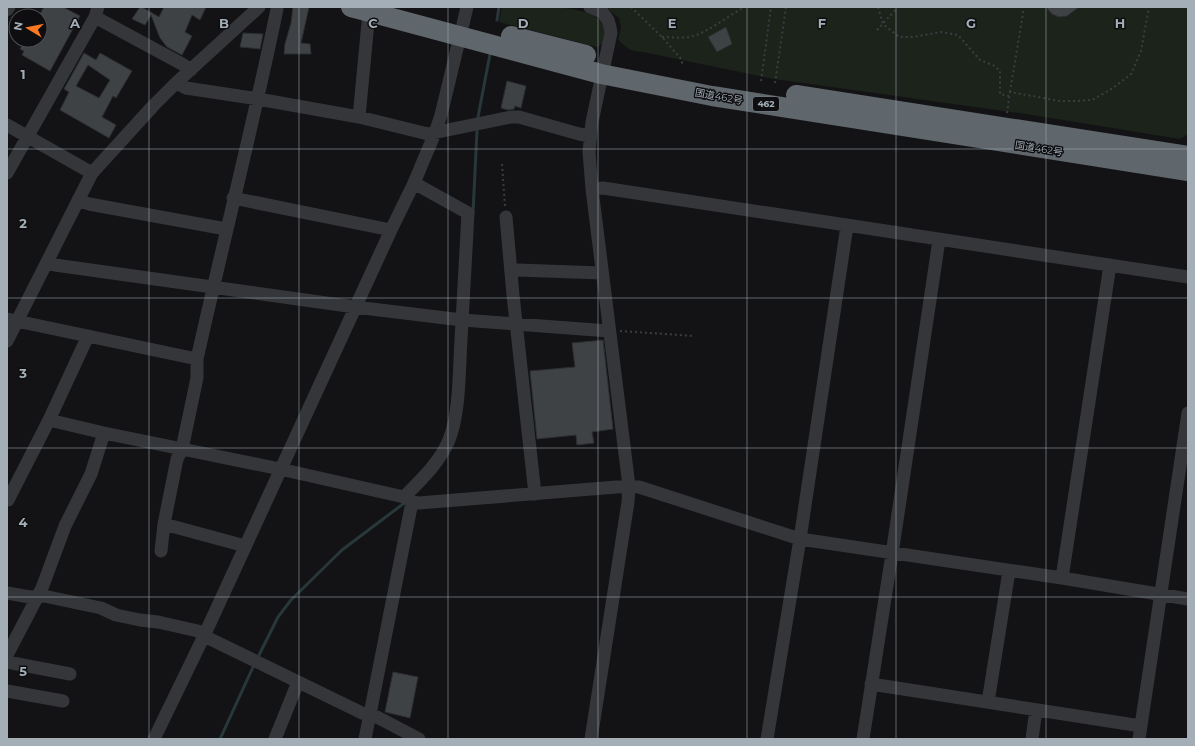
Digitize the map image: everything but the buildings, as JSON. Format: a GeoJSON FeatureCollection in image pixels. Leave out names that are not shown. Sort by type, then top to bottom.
{"type":"FeatureCollection","features":[{"type":"Feature","properties":{"kind":"highway","name":"国道462号"},"geometry":{"type":"LineString","coordinates":[[396,7],[464,22],[603,67],[720,97],[1188,171]]}},
{"type":"Feature","properties":{"kind":"highway","name":"国道462号"},"geometry":{"type":"LineString","coordinates":[[360,9],[464,22]]}},
{"type":"Feature","properties":{"kind":"highway","name":"国道462号"},"geometry":{"type":"LineString","coordinates":[[603,67],[694,79],[1188,156]]}},
{"type":"Feature","properties":{"kind":"street"},"geometry":{"type":"LineString","coordinates":[[7,341],[12,320],[47,263],[92,173],[176,83],[259,7]]}},
{"type":"Feature","properties":{"kind":"street"},"geometry":{"type":"LineString","coordinates":[[590,7],[602,12],[608,20],[610,27],[609,42],[594,107],[589,152],[602,273],[629,486],[628,502],[591,739]]}},
{"type":"Feature","properties":{"kind":"street"},"geometry":{"type":"LineString","coordinates":[[161,551],[164,524],[177,459],[182,449],[197,378],[197,359],[233,198],[258,99],[277,9]]}},
{"type":"Feature","properties":{"kind":"street"},"geometry":{"type":"LineString","coordinates":[[359,117],[360,9]]}},
{"type":"Feature","properties":{"kind":"street"},"geometry":{"type":"LineString","coordinates":[[7,173],[97,12],[190,70]]}},
{"type":"Feature","properties":{"kind":"street"},"geometry":{"type":"LineString","coordinates":[[154,739],[204,636],[390,230],[414,183],[441,115],[464,22]]}},
{"type":"Feature","properties":{"kind":"street"},"geometry":{"type":"LineString","coordinates":[[176,83],[186,88],[359,117],[428,134],[519,116],[590,136]]}},
{"type":"Feature","properties":{"kind":"street"},"geometry":{"type":"LineString","coordinates":[[7,125],[92,173]]}},
{"type":"Feature","properties":{"kind":"street"},"geometry":{"type":"LineString","coordinates":[[365,739],[408,499],[449,441],[453,431],[458,392],[468,213],[414,183]]}},
{"type":"Feature","properties":{"kind":"street"},"geometry":{"type":"LineString","coordinates":[[592,189],[603,188],[1188,277]]}},
{"type":"Feature","properties":{"kind":"street"},"geometry":{"type":"LineString","coordinates":[[233,198],[390,230]]}},
{"type":"Feature","properties":{"kind":"street"},"geometry":{"type":"LineString","coordinates":[[78,200],[89,204],[226,228]]}},
{"type":"Feature","properties":{"kind":"street"},"geometry":{"type":"LineString","coordinates":[[506,217],[535,494]]}},
{"type":"Feature","properties":{"kind":"street"},"geometry":{"type":"LineString","coordinates":[[767,739],[800,539],[847,226]]}},
{"type":"Feature","properties":{"kind":"street"},"geometry":{"type":"LineString","coordinates":[[863,739],[939,240]]}},
{"type":"Feature","properties":{"kind":"street"},"geometry":{"type":"LineString","coordinates":[[47,263],[213,288],[462,320],[609,331]]}},
{"type":"Feature","properties":{"kind":"street"},"geometry":{"type":"LineString","coordinates":[[1062,578],[1110,265]]}},
{"type":"Feature","properties":{"kind":"street"},"geometry":{"type":"LineString","coordinates":[[517,270],[602,273]]}},
{"type":"Feature","properties":{"kind":"street"},"geometry":{"type":"LineString","coordinates":[[12,320],[197,359]]}},
{"type":"Feature","properties":{"kind":"street"},"geometry":{"type":"LineString","coordinates":[[7,500],[49,420],[88,336]]}},
{"type":"Feature","properties":{"kind":"street"},"geometry":{"type":"LineString","coordinates":[[1139,739],[1188,413]]}},
{"type":"Feature","properties":{"kind":"street"},"geometry":{"type":"LineString","coordinates":[[49,420],[104,433],[280,469],[408,499],[419,503],[629,486],[639,487],[800,539],[892,554],[1062,578],[1188,599]]}},
{"type":"Feature","properties":{"kind":"street"},"geometry":{"type":"LineString","coordinates":[[7,655],[38,597],[65,526],[91,474],[104,433]]}},
{"type":"Feature","properties":{"kind":"street"},"geometry":{"type":"LineString","coordinates":[[164,524],[245,546]]}},
{"type":"Feature","properties":{"kind":"street"},"geometry":{"type":"LineString","coordinates":[[988,702],[1009,571]]}},
{"type":"Feature","properties":{"kind":"street"},"geometry":{"type":"LineString","coordinates":[[10,594],[30,597],[44,596],[101,608],[116,615],[198,631],[204,636],[298,682],[362,713],[377,717],[419,739]]}},
{"type":"Feature","properties":{"kind":"street"},"geometry":{"type":"LineString","coordinates":[[7,662],[70,674]]}},
{"type":"Feature","properties":{"kind":"street"},"geometry":{"type":"LineString","coordinates":[[275,739],[298,682]]}},
{"type":"Feature","properties":{"kind":"street"},"geometry":{"type":"LineString","coordinates":[[872,684],[1141,726]]}},
{"type":"Feature","properties":{"kind":"street"},"geometry":{"type":"LineString","coordinates":[[7,691],[63,701]]}},
{"type":"Feature","properties":{"kind":"street"},"geometry":{"type":"LineString","coordinates":[[1032,739],[1036,710]]}},
{"type":"Feature","properties":{"kind":"path"},"geometry":{"type":"LineString","coordinates":[[631,7],[662,37],[682,60],[682,66]]}},
{"type":"Feature","properties":{"kind":"path"},"geometry":{"type":"LineString","coordinates":[[662,37],[682,38],[693,36],[745,7]]}},
{"type":"Feature","properties":{"kind":"path"},"geometry":{"type":"LineString","coordinates":[[761,81],[771,7]]}},
{"type":"Feature","properties":{"kind":"path"},"geometry":{"type":"LineString","coordinates":[[775,83],[786,7]]}},
{"type":"Feature","properties":{"kind":"path"},"geometry":{"type":"LineString","coordinates":[[878,7],[883,24],[899,37],[913,37],[941,32],[958,35],[980,60],[995,66],[1000,71],[1000,94],[1009,96]]}},
{"type":"Feature","properties":{"kind":"path"},"geometry":{"type":"LineString","coordinates":[[877,30],[898,7]]}},
{"type":"Feature","properties":{"kind":"path"},"geometry":{"type":"LineString","coordinates":[[1006,117],[1024,7]]}},
{"type":"Feature","properties":{"kind":"path"},"geometry":{"type":"LineString","coordinates":[[1010,92],[1074,102],[1092,100],[1114,88],[1131,74],[1141,51],[1148,7]]}},
{"type":"Feature","properties":{"kind":"path"},"geometry":{"type":"LineString","coordinates":[[502,164],[506,217]]}},
{"type":"Feature","properties":{"kind":"path"},"geometry":{"type":"LineString","coordinates":[[609,331],[694,336]]}},
{"type":"Feature","properties":{"kind":"shaded area"},"geometry":{"type":"Polygon","coordinates":[[[502,7],[555,7],[584,12],[595,16],[604,27],[603,44],[597,47],[499,22],[502,7]]]}},
{"type":"Feature","properties":{"kind":"shaded area"},"geometry":{"type":"Polygon","coordinates":[[[604,7],[1188,7],[1188,134],[1180,139],[1026,114],[774,79],[635,51],[626,47],[618,39],[621,28],[619,18],[604,7]]]}},
{"type":"Feature","properties":{"kind":"waterway"},"geometry":{"type":"LineString","coordinates":[[497,20],[499,7]]}},
{"type":"Feature","properties":{"kind":"waterway"},"geometry":{"type":"LineString","coordinates":[[478,117],[490,54]]}},
{"type":"Feature","properties":{"kind":"waterway"},"geometry":{"type":"LineString","coordinates":[[473,213],[477,131]]}},
{"type":"Feature","properties":{"kind":"waterway"},"geometry":{"type":"LineString","coordinates":[[258,657],[278,617],[291,600],[342,550],[403,504]]}},
{"type":"Feature","properties":{"kind":"waterway"},"geometry":{"type":"LineString","coordinates":[[220,739],[253,667]]}}]}
